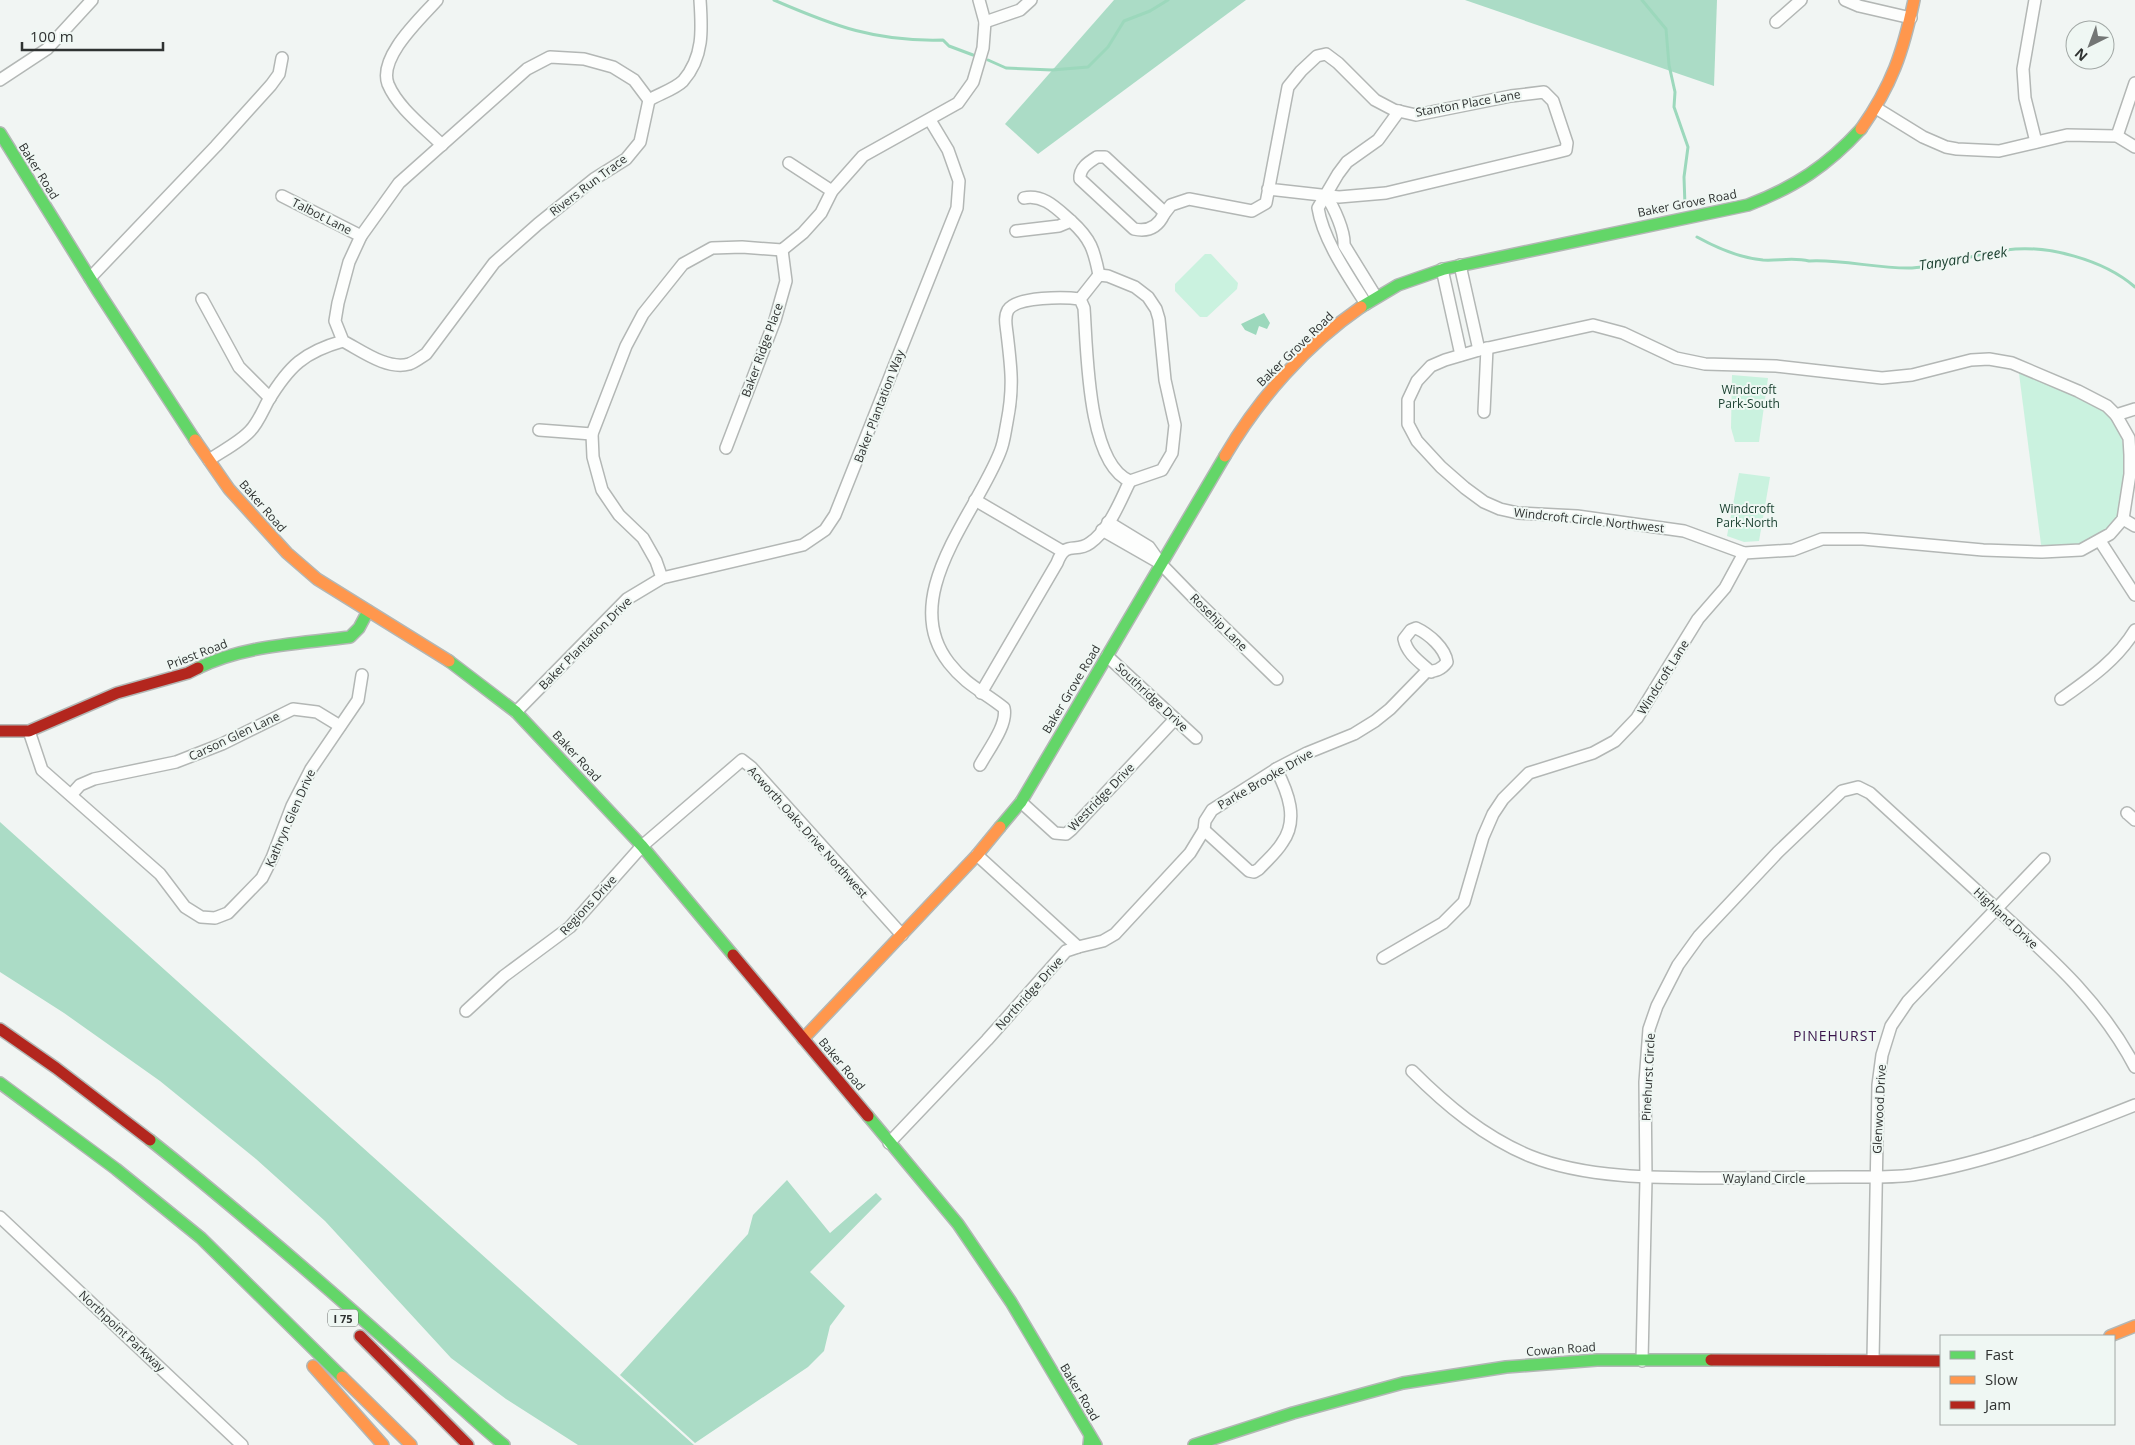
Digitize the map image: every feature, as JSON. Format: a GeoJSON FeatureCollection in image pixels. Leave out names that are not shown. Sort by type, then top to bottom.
{"type":"FeatureCollection","features":[{"type":"Feature","properties":{"kind":"main road","name":"Baker Grove Road"},"geometry":{"type":"LineString","coordinates":[[803,1039],[977,855],[1020,802],[1230,446],[1257,407],[1298,362],[1343,321],[1376,297],[1405,282],[1442,269],[1725,210],[1775,196],[1805,180],[1834,158],[1861,130],[1876,108],[1896,68],[1906,41],[1914,0]]}},
{"type":"Feature","properties":{"kind":"main road","name":"Baker Road"},"geometry":{"type":"LineString","coordinates":[[0,133],[90,278],[209,460],[241,503],[286,553],[317,579],[440,655],[516,712],[642,846],[958,1224],[1011,1302],[1092,1442]]}},
{"type":"Feature","properties":{"kind":"main road","name":"Priest Road"},"geometry":{"type":"LineString","coordinates":[[0,731],[28,731],[117,693],[188,673],[218,658],[251,650],[350,637],[359,628],[368,611]]}},
{"type":"Feature","properties":{"kind":"main road","name":"I 75"},"geometry":{"type":"LineString","coordinates":[[0,1029],[77,1084],[214,1194],[337,1313]]}},
{"type":"Feature","properties":{"kind":"main road"},"geometry":{"type":"LineString","coordinates":[[0,1083],[116,1169],[201,1238],[412,1445]]}},
{"type":"Feature","properties":{"kind":"main road"},"geometry":{"type":"LineString","coordinates":[[214,1194],[504,1445]]}},
{"type":"Feature","properties":{"kind":"main road"},"geometry":{"type":"LineString","coordinates":[[201,1238],[382,1445]]}},
{"type":"Feature","properties":{"kind":"main road"},"geometry":{"type":"LineString","coordinates":[[2112,1335],[2135,1326]]}},
{"type":"Feature","properties":{"kind":"main road","name":"I 75"},"geometry":{"type":"LineString","coordinates":[[351,1327],[468,1445]]}},
{"type":"Feature","properties":{"kind":"main road","name":"Cowan Road"},"geometry":{"type":"LineString","coordinates":[[1194,1445],[1293,1413],[1403,1383],[1506,1367],[1597,1360],[1940,1361]]}},
{"type":"Feature","properties":{"kind":"street"},"geometry":{"type":"LineString","coordinates":[[0,80],[47,49],[92,0]]}},
{"type":"Feature","properties":{"kind":"street"},"geometry":{"type":"LineString","coordinates":[[437,0],[399,42],[388,66],[387,82],[399,103],[442,145]]}},
{"type":"Feature","properties":{"kind":"street"},"geometry":{"type":"LineString","coordinates":[[209,460],[251,431],[270,398],[301,359],[319,348],[343,340],[335,321],[349,262],[361,236],[399,184],[527,70],[550,57],[584,59],[613,67],[634,80],[649,100],[682,82],[696,60],[702,38],[700,0]]}},
{"type":"Feature","properties":{"kind":"street"},"geometry":{"type":"LineString","coordinates":[[662,578],[656,561],[643,538],[619,515],[602,490],[593,457],[592,434],[626,346],[643,314],[683,264],[712,248],[742,247],[782,250],[803,233],[821,213],[832,191],[863,156],[958,103],[973,82],[983,48],[985,22],[979,0]]}},
{"type":"Feature","properties":{"kind":"street"},"geometry":{"type":"LineString","coordinates":[[985,22],[1020,10],[1031,0]]}},
{"type":"Feature","properties":{"kind":"street"},"geometry":{"type":"LineString","coordinates":[[1776,22],[1801,0]]}},
{"type":"Feature","properties":{"kind":"street"},"geometry":{"type":"LineString","coordinates":[[1844,0],[1859,6],[1911,18]]}},
{"type":"Feature","properties":{"kind":"street"},"geometry":{"type":"LineString","coordinates":[[2035,0],[2023,69],[2025,98],[2036,142]]}},
{"type":"Feature","properties":{"kind":"street","name":"Stanton Place Lane"},"geometry":{"type":"LineString","coordinates":[[1164,214],[1171,205],[1190,199],[1252,211],[1266,203],[1288,87],[1317,56],[1326,54],[1338,63],[1375,100],[1399,111],[1416,114],[1510,96],[1544,92],[1553,101],[1567,143],[1566,150],[1413,187],[1361,196],[1326,196]]}},
{"type":"Feature","properties":{"kind":"street"},"geometry":{"type":"LineString","coordinates":[[90,278],[271,86],[279,74],[282,58]]}},
{"type":"Feature","properties":{"kind":"street"},"geometry":{"type":"LineString","coordinates":[[2117,136],[2135,83]]}},
{"type":"Feature","properties":{"kind":"street","name":"Rivers Run Trace"},"geometry":{"type":"LineString","coordinates":[[343,340],[376,358],[397,365],[411,364],[426,354],[494,264],[538,224],[594,179],[626,159],[640,142],[649,100]]}},
{"type":"Feature","properties":{"kind":"street"},"geometry":{"type":"LineString","coordinates":[[1876,108],[1923,137],[1946,147],[1969,151],[2007,149],[2067,135],[2117,136],[2135,147]]}},
{"type":"Feature","properties":{"kind":"street"},"geometry":{"type":"LineString","coordinates":[[1366,304],[1344,268],[1321,220],[1318,208],[1347,162],[1378,140],[1399,111]]}},
{"type":"Feature","properties":{"kind":"street","name":"Baker Plantation Way"},"geometry":{"type":"LineString","coordinates":[[662,578],[803,545],[825,530],[836,515],[957,208],[959,182],[948,150],[930,120]]}},
{"type":"Feature","properties":{"kind":"street"},"geometry":{"type":"LineString","coordinates":[[1098,157],[1105,157],[1137,185],[1164,214],[1161,221],[1153,228],[1144,231],[1134,229],[1080,179],[1080,173],[1083,168],[1098,157]]}},
{"type":"Feature","properties":{"kind":"street"},"geometry":{"type":"LineString","coordinates":[[789,164],[832,191]]}},
{"type":"Feature","properties":{"kind":"street"},"geometry":{"type":"LineString","coordinates":[[1268,189],[1326,196]]}},
{"type":"Feature","properties":{"kind":"street","name":"Talbot Lane"},"geometry":{"type":"LineString","coordinates":[[282,196],[361,236]]}},
{"type":"Feature","properties":{"kind":"street"},"geometry":{"type":"LineString","coordinates":[[1024,198],[1032,196],[1043,199],[1071,221],[1083,232],[1090,242],[1094,250],[1099,275],[1080,299]]}},
{"type":"Feature","properties":{"kind":"street"},"geometry":{"type":"LineString","coordinates":[[1326,196],[1328,213],[1335,236],[1344,245],[1376,297]]}},
{"type":"Feature","properties":{"kind":"street"},"geometry":{"type":"LineString","coordinates":[[1016,231],[1058,226],[1071,221]]}},
{"type":"Feature","properties":{"kind":"street","name":"Baker Ridge Place"},"geometry":{"type":"LineString","coordinates":[[726,448],[775,320],[786,281],[782,250]]}},
{"type":"Feature","properties":{"kind":"street"},"geometry":{"type":"LineString","coordinates":[[1460,265],[1483,349],[1484,412]]}},
{"type":"Feature","properties":{"kind":"street"},"geometry":{"type":"LineString","coordinates":[[1442,269],[1461,355]]}},
{"type":"Feature","properties":{"kind":"street"},"geometry":{"type":"LineString","coordinates":[[981,693],[1062,551],[1085,546],[1094,540],[1105,526],[1130,481],[1162,470],[1172,453],[1175,425],[1162,365],[1159,319],[1156,309],[1148,297],[1134,287],[1116,278],[1099,275]]}},
{"type":"Feature","properties":{"kind":"street"},"geometry":{"type":"LineString","coordinates":[[202,299],[239,367],[270,398]]}},
{"type":"Feature","properties":{"kind":"street"},"geometry":{"type":"LineString","coordinates":[[980,765],[1001,729],[1006,714],[1004,708],[963,679],[941,651],[932,624],[931,608],[935,584],[944,560],[1001,451],[1013,383],[1006,320],[1008,310],[1016,304],[1038,299],[1080,299]]}},
{"type":"Feature","properties":{"kind":"street"},"geometry":{"type":"LineString","coordinates":[[1080,299],[1084,308],[1093,411],[1100,437],[1111,464],[1123,478],[1130,481]]}},
{"type":"Feature","properties":{"kind":"street","name":"Windcroft Circle Northwest"},"geometry":{"type":"LineString","coordinates":[[1593,325],[1614,330],[1676,358],[1705,364],[1776,366],[1882,378],[1897,377],[1971,360],[1989,359],[2012,363],[2078,391],[2107,406],[2116,415],[2129,438],[2132,473],[2123,519],[2110,534],[2081,550],[2042,552],[1982,550],[1862,539],[1822,539],[1793,550],[1744,553],[1684,531],[1577,516],[1518,513],[1500,509],[1484,502],[1434,460],[1417,441],[1408,424],[1408,400],[1419,378],[1435,364],[1483,349],[1593,325]]}},
{"type":"Feature","properties":{"kind":"street"},"geometry":{"type":"LineString","coordinates":[[2116,415],[2135,409]]}},
{"type":"Feature","properties":{"kind":"street"},"geometry":{"type":"LineString","coordinates":[[539,430],[592,434]]}},
{"type":"Feature","properties":{"kind":"street"},"geometry":{"type":"LineString","coordinates":[[975,500],[1062,551]]}},
{"type":"Feature","properties":{"kind":"street"},"geometry":{"type":"LineString","coordinates":[[2123,519],[2135,526]]}},
{"type":"Feature","properties":{"kind":"street","name":"Rosehip Lane"},"geometry":{"type":"LineString","coordinates":[[1105,526],[1149,547],[1161,564],[1277,679]]}},
{"type":"Feature","properties":{"kind":"street"},"geometry":{"type":"LineString","coordinates":[[2100,541],[2135,595]]}},
{"type":"Feature","properties":{"kind":"street","name":"Windcroft Lane"},"geometry":{"type":"LineString","coordinates":[[1384,958],[1443,923],[1464,902],[1483,837],[1493,814],[1503,799],[1529,773],[1593,754],[1614,742],[1637,718],[1698,619],[1725,588],[1744,553]]}},
{"type":"Feature","properties":{"kind":"street","name":"Baker Plantation Drive"},"geometry":{"type":"LineString","coordinates":[[516,712],[627,599],[662,578]]}},
{"type":"Feature","properties":{"kind":"street"},"geometry":{"type":"LineString","coordinates":[[2061,699],[2094,676],[2126,645],[2135,630]]}},
{"type":"Feature","properties":{"kind":"street","name":"Southridge Drive"},"geometry":{"type":"LineString","coordinates":[[1107,656],[1196,738]]}},
{"type":"Feature","properties":{"kind":"street","name":"Parke Brooke Drive"},"geometry":{"type":"LineString","coordinates":[[1078,947],[1103,941],[1114,934],[1190,853],[1204,830],[1205,822],[1212,810],[1276,769],[1307,752],[1354,734],[1376,721],[1426,672],[1431,672]]}},
{"type":"Feature","properties":{"kind":"street","name":"Kathryn Glen Drive"},"geometry":{"type":"LineString","coordinates":[[28,731],[42,770],[160,874],[185,907],[201,917],[215,918],[228,913],[262,878],[272,858],[292,806],[311,769],[358,700],[362,675]]}},
{"type":"Feature","properties":{"kind":"street","name":"Carson Glen Lane"},"geometry":{"type":"LineString","coordinates":[[71,795],[80,786],[94,779],[176,762],[222,744],[292,709],[317,712],[340,726]]}},
{"type":"Feature","properties":{"kind":"street","name":"Westridge Drive"},"geometry":{"type":"LineString","coordinates":[[1020,802],[1055,833],[1066,834],[1175,719]]}},
{"type":"Feature","properties":{"kind":"street","name":"Acworth Oaks Drive Northwest"},"geometry":{"type":"LineString","coordinates":[[642,846],[742,760],[751,767],[902,935]]}},
{"type":"Feature","properties":{"kind":"street"},"geometry":{"type":"LineString","coordinates":[[1204,830],[1249,871],[1254,872],[1259,869],[1282,844],[1289,830],[1288,792],[1276,769]]}},
{"type":"Feature","properties":{"kind":"street","name":"Highland Drive"},"geometry":{"type":"LineString","coordinates":[[1858,787],[1870,793],[2076,983],[2101,1012],[2121,1040],[2135,1067]]}},
{"type":"Feature","properties":{"kind":"street","name":"Pinehurst Circle"},"geometry":{"type":"LineString","coordinates":[[1642,1361],[1646,1178],[1645,1082],[1649,1029],[1657,1006],[1678,965],[1699,936],[1778,852],[1842,791],[1858,787]]}},
{"type":"Feature","properties":{"kind":"street","name":"Regions Drive"},"geometry":{"type":"LineString","coordinates":[[466,1011],[504,976],[570,927],[642,846]]}},
{"type":"Feature","properties":{"kind":"street"},"geometry":{"type":"LineString","coordinates":[[977,855],[1078,947]]}},
{"type":"Feature","properties":{"kind":"street","name":"Glenwood Drive"},"geometry":{"type":"LineString","coordinates":[[1873,1360],[1878,1085],[1882,1055],[1891,1026],[1908,1001],[2044,859]]}},
{"type":"Feature","properties":{"kind":"street","name":"Northridge Drive"},"geometry":{"type":"LineString","coordinates":[[889,1142],[987,1040],[1066,952],[1078,947]]}},
{"type":"Feature","properties":{"kind":"street","name":"Wayland Circle"},"geometry":{"type":"LineString","coordinates":[[1412,1071],[1440,1099],[1468,1120],[1491,1136],[1530,1156],[1567,1167],[1646,1178],[1876,1177],[1919,1173],[1970,1163],[2027,1147],[2135,1105]]}},
{"type":"Feature","properties":{"kind":"street","name":"Northpoint Parkway"},"geometry":{"type":"LineString","coordinates":[[0,1217],[242,1445]]}},
{"type":"Feature","properties":{"kind":"green space"},"geometry":{"type":"Polygon","coordinates":[[[1205,254],[1211,254],[1238,283],[1237,289],[1207,317],[1200,317],[1175,291],[1175,284],[1205,254]]]}},
{"type":"Feature","properties":{"kind":"green space"},"geometry":{"type":"Polygon","coordinates":[[[2018,366],[2116,415],[2130,474],[2123,519],[2100,541],[2042,552],[2018,366]]]}},
{"type":"Feature","properties":{"kind":"green space","name":"Windcroft Park-South"},"geometry":{"type":"Polygon","coordinates":[[[1732,375],[1768,378],[1759,442],[1735,442],[1731,428],[1732,375]]]}},
{"type":"Feature","properties":{"kind":"green space","name":"Windcroft Park-North"},"geometry":{"type":"Polygon","coordinates":[[[1739,473],[1770,477],[1759,541],[1744,542],[1727,536],[1739,473]]]}},
{"type":"Feature","properties":{"kind":"shaded area"},"geometry":{"type":"Polygon","coordinates":[[[1114,0],[1246,0],[1038,154],[1005,124],[1114,0]]]}},
{"type":"Feature","properties":{"kind":"shaded area"},"geometry":{"type":"Polygon","coordinates":[[[1465,0],[1717,0],[1714,86],[1465,0]]]}},
{"type":"Feature","properties":{"kind":"shaded area"},"geometry":{"type":"Polygon","coordinates":[[[1264,313],[1270,323],[1267,329],[1259,326],[1256,335],[1245,330],[1241,324],[1264,313]]]}},
{"type":"Feature","properties":{"kind":"shaded area"},"geometry":{"type":"Polygon","coordinates":[[[0,822],[694,1445],[578,1445],[506,1399],[451,1358],[325,1221],[256,1159],[160,1081],[64,1013],[0,972],[0,822]]]}},
{"type":"Feature","properties":{"kind":"shaded area"},"geometry":{"type":"Polygon","coordinates":[[[787,1180],[830,1233],[876,1193],[882,1199],[810,1272],[845,1306],[830,1326],[824,1351],[808,1367],[695,1443],[620,1375],[748,1234],[753,1215],[787,1180]]]}},
{"type":"Feature","properties":{"kind":"waterway","name":"Tanyard Creek"},"geometry":{"type":"LineString","coordinates":[[774,0],[816,18],[856,31],[897,38],[943,40],[949,46],[973,55]]}},
{"type":"Feature","properties":{"kind":"waterway","name":"Tanyard Creek"},"geometry":{"type":"LineString","coordinates":[[988,60],[1006,68],[1052,70],[1088,67],[1108,47],[1124,21],[1150,11],[1168,0]]}},
{"type":"Feature","properties":{"kind":"waterway","name":"Tanyard Creek"},"geometry":{"type":"LineString","coordinates":[[1642,0],[1666,29],[1669,65],[1675,92],[1674,107],[1688,147],[1684,177],[1685,206]]}},
{"type":"Feature","properties":{"kind":"waterway","name":"Tanyard Creek"},"geometry":{"type":"LineString","coordinates":[[1697,237],[1729,252],[1754,259],[1835,261],[1899,268],[1936,265],[2006,250],[2039,249],[2074,256],[2091,262],[2108,269],[2135,287]]}},
{"type":"Feature","properties":{"kind":"traffic: fast"},"geometry":{"type":"LineString","coordinates":[[1361,307],[1398,285],[1444,269],[1748,205],[1781,191],[1823,165],[1861,129]]}},
{"type":"Feature","properties":{"kind":"traffic: fast"},"geometry":{"type":"LineString","coordinates":[[0,133],[98,291],[195,440]]}},
{"type":"Feature","properties":{"kind":"traffic: fast"},"geometry":{"type":"LineString","coordinates":[[1000,827],[1021,802],[1225,456]]}},
{"type":"Feature","properties":{"kind":"traffic: fast"},"geometry":{"type":"LineString","coordinates":[[198,668],[234,654],[272,646],[350,637],[359,628],[368,611]]}},
{"type":"Feature","properties":{"kind":"traffic: fast"},"geometry":{"type":"LineString","coordinates":[[449,661],[516,712],[642,846],[733,955]]}},
{"type":"Feature","properties":{"kind":"traffic: fast"},"geometry":{"type":"LineString","coordinates":[[0,1083],[116,1169],[201,1238],[342,1377]]}},
{"type":"Feature","properties":{"kind":"traffic: fast"},"geometry":{"type":"LineString","coordinates":[[868,1116],[958,1224],[1011,1302],[1096,1445]]}},
{"type":"Feature","properties":{"kind":"traffic: fast"},"geometry":{"type":"LineString","coordinates":[[150,1140],[289,1255],[504,1445]]}},
{"type":"Feature","properties":{"kind":"traffic: fast"},"geometry":{"type":"LineString","coordinates":[[1194,1445],[1293,1413],[1403,1383],[1506,1367],[1597,1360],[1711,1360]]}},
{"type":"Feature","properties":{"kind":"traffic: fast"},"geometry":{"type":"LineString","coordinates":[[1089,1445],[1090,1436]]}},
{"type":"Feature","properties":{"kind":"traffic: slow"},"geometry":{"type":"LineString","coordinates":[[1861,129],[1881,98],[1895,68],[1914,0]]}},
{"type":"Feature","properties":{"kind":"traffic: slow"},"geometry":{"type":"LineString","coordinates":[[1225,456],[1268,393],[1285,374],[1321,338],[1361,307]]}},
{"type":"Feature","properties":{"kind":"traffic: slow"},"geometry":{"type":"LineString","coordinates":[[195,440],[229,489],[287,553],[317,579],[449,661]]}},
{"type":"Feature","properties":{"kind":"traffic: slow"},"geometry":{"type":"LineString","coordinates":[[803,1039],[977,855],[1000,827]]}},
{"type":"Feature","properties":{"kind":"traffic: slow"},"geometry":{"type":"LineString","coordinates":[[2112,1335],[2135,1326]]}},
{"type":"Feature","properties":{"kind":"traffic: slow"},"geometry":{"type":"LineString","coordinates":[[313,1366],[383,1445]]}},
{"type":"Feature","properties":{"kind":"traffic: slow"},"geometry":{"type":"LineString","coordinates":[[342,1377],[411,1445]]}},
{"type":"Feature","properties":{"kind":"traffic: jam"},"geometry":{"type":"LineString","coordinates":[[0,731],[29,731],[117,693],[188,673],[198,668]]}},
{"type":"Feature","properties":{"kind":"traffic: jam"},"geometry":{"type":"LineString","coordinates":[[733,955],[868,1116]]}},
{"type":"Feature","properties":{"kind":"traffic: jam"},"geometry":{"type":"LineString","coordinates":[[0,1029],[56,1068],[150,1140]]}},
{"type":"Feature","properties":{"kind":"traffic: jam"},"geometry":{"type":"LineString","coordinates":[[360,1336],[468,1445]]}},
{"type":"Feature","properties":{"kind":"traffic: jam"},"geometry":{"type":"LineString","coordinates":[[1711,1360],[1940,1361]]}},
{"type":"Feature","properties":{"kind":"district","name":"PINEHURST"},"geometry":{"type":"Point","coordinates":[1835,1035]}}]}
